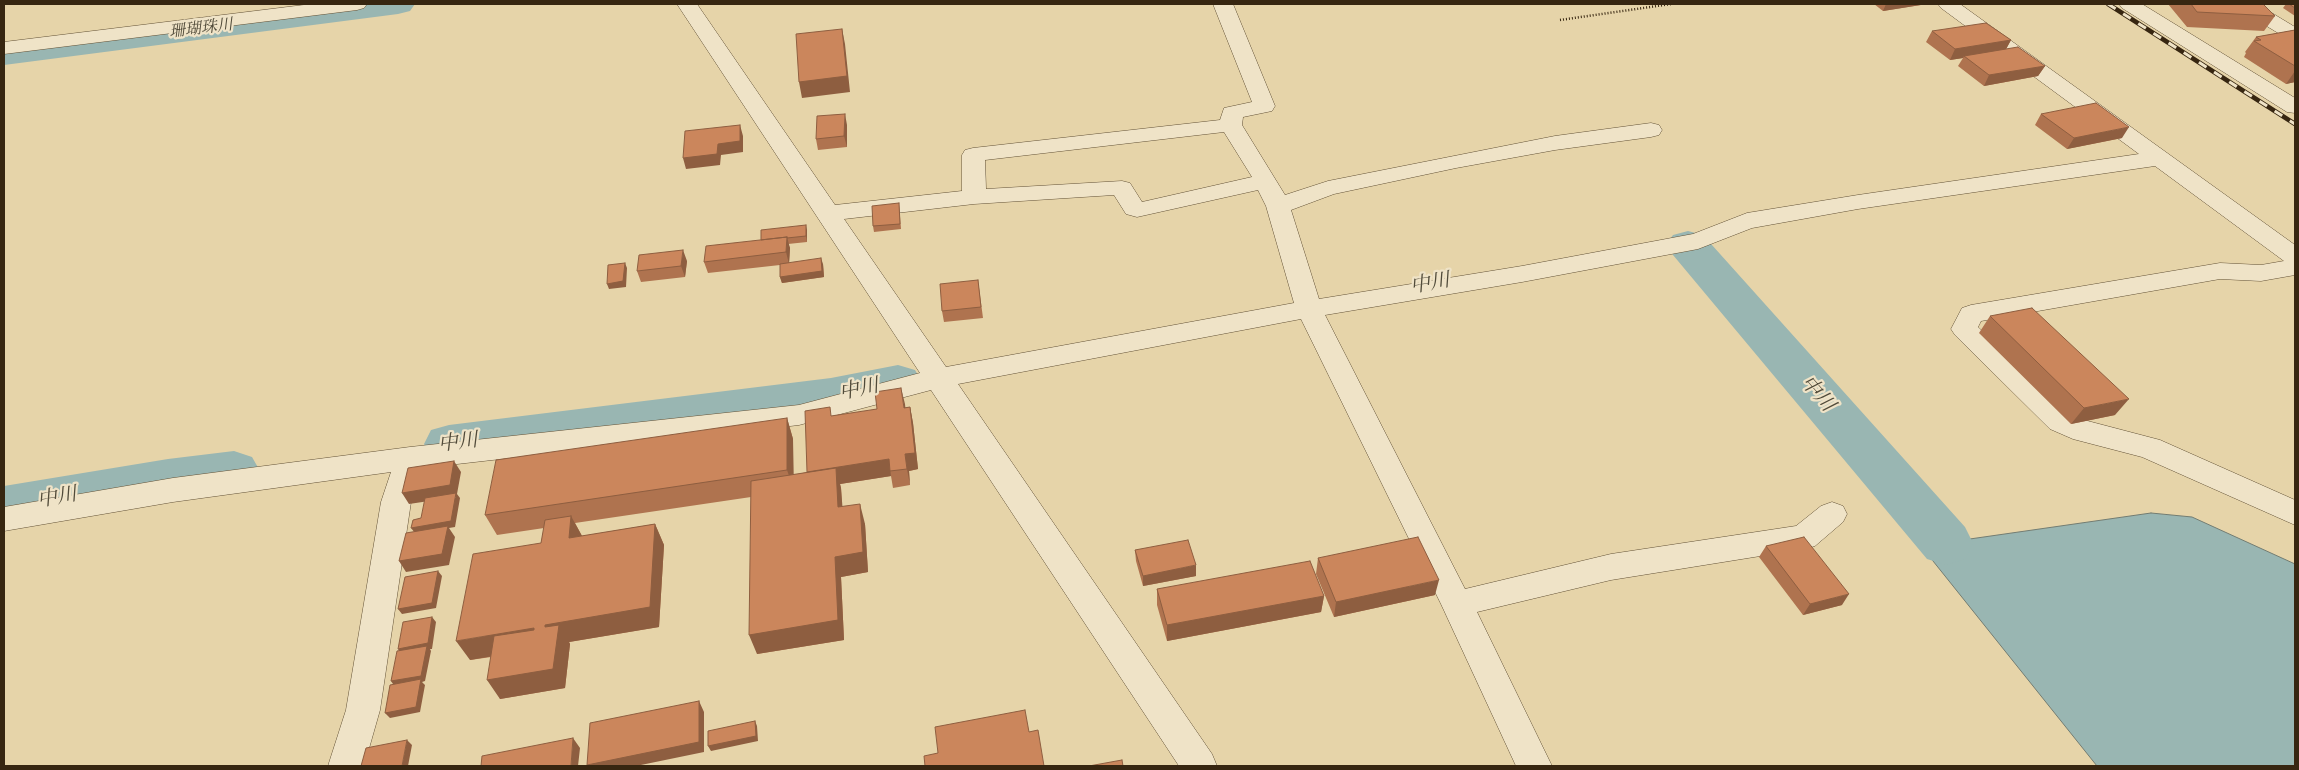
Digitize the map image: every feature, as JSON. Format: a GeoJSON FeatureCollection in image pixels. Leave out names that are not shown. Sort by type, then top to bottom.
{"type":"FeatureCollection","features":[{"type":"Feature","properties":{"kind":"street"},"geometry":{"type":"LineString","coordinates":[[4,48],[357,4]]}},
{"type":"Feature","properties":{"kind":"street"},"geometry":{"type":"LineString","coordinates":[[687,4],[1199,766]]}},
{"type":"Feature","properties":{"kind":"street"},"geometry":{"type":"LineString","coordinates":[[1223,4],[1264,106],[1232,113],[1231,125],[1266,181],[1278,206],[1309,309],[1457,604],[1534,766]]}},
{"type":"Feature","properties":{"kind":"street"},"geometry":{"type":"LineString","coordinates":[[1948,4],[2162,158],[2295,257]]}},
{"type":"Feature","properties":{"kind":"street"},"geometry":{"type":"LineString","coordinates":[[2129,4],[2295,107]]}},
{"type":"Feature","properties":{"kind":"street"},"geometry":{"type":"LineString","coordinates":[[2244,4],[2295,35]]}},
{"type":"Feature","properties":{"kind":"street"},"geometry":{"type":"LineString","coordinates":[[974,197],[973,155],[1231,125]]}},
{"type":"Feature","properties":{"kind":"street"},"geometry":{"type":"LineString","coordinates":[[1278,206],[1328,188],[1420,169],[1555,143],[1651,130]]}},
{"type":"Feature","properties":{"kind":"street"},"geometry":{"type":"LineString","coordinates":[[4,519],[173,490],[410,458],[799,415],[939,378],[1309,309],[1522,274],[1698,241],[1747,221],[1868,200],[2162,158]]}},
{"type":"Feature","properties":{"kind":"street"},"geometry":{"type":"LineString","coordinates":[[828,213],[974,197],[1119,188],[1122,188],[1134,209],[1137,210],[1266,181]]}},
{"type":"Feature","properties":{"kind":"street"},"geometry":{"type":"LineString","coordinates":[[2295,267],[2262,273],[2220,270],[1971,314],[1964,328],[2060,422],[2072,428],[2150,448],[2295,514]]}},
{"type":"Feature","properties":{"kind":"street"},"geometry":{"type":"LineString","coordinates":[[346,766],[363,710],[396,502],[410,458]]}},
{"type":"Feature","properties":{"kind":"street"},"geometry":{"type":"LineString","coordinates":[[1457,604],[1611,567],[1804,537],[1832,514]]}},
{"type":"Feature","properties":{"kind":"path"},"geometry":{"type":"LineString","coordinates":[[1560,20],[1671,4]]}},
{"type":"Feature","properties":{"kind":"water"},"geometry":{"type":"Polygon","coordinates":[[[2151,513],[2192,517],[2295,564],[2295,766],[2097,766],[1921,546],[2151,513]]]}},
{"type":"Feature","properties":{"kind":"building"},"geometry":{"type":"Polygon","coordinates":[[[2191,4],[2263,4],[2275,16],[2197,12],[2191,4]]]}},
{"type":"Feature","properties":{"kind":"building"},"geometry":{"type":"Polygon","coordinates":[[[1986,23],[2011,40],[1955,49],[1932,31],[1986,23]]]}},
{"type":"Feature","properties":{"kind":"building"},"geometry":{"type":"Polygon","coordinates":[[[842,29],[847,76],[799,82],[796,34],[842,29]]]}},
{"type":"Feature","properties":{"kind":"building"},"geometry":{"type":"Polygon","coordinates":[[[2295,30],[2295,66],[2254,41],[2261,40],[2256,37],[2295,30]]]}},
{"type":"Feature","properties":{"kind":"building"},"geometry":{"type":"Polygon","coordinates":[[[2018,47],[2045,66],[1989,75],[1964,56],[2018,47]]]}},
{"type":"Feature","properties":{"kind":"building"},"geometry":{"type":"Polygon","coordinates":[[[2096,103],[2129,127],[2074,138],[2041,114],[2096,103]]]}},
{"type":"Feature","properties":{"kind":"building"},"geometry":{"type":"Polygon","coordinates":[[[845,114],[844,136],[816,139],[817,116],[845,114]]]}},
{"type":"Feature","properties":{"kind":"building"},"geometry":{"type":"Polygon","coordinates":[[[740,125],[740,141],[718,144],[717,154],[683,158],[685,131],[740,125]]]}},
{"type":"Feature","properties":{"kind":"building"},"geometry":{"type":"Polygon","coordinates":[[[899,203],[900,224],[873,226],[872,206],[899,203]]]}},
{"type":"Feature","properties":{"kind":"building"},"geometry":{"type":"Polygon","coordinates":[[[806,225],[806,236],[761,240],[761,230],[806,225]]]}},
{"type":"Feature","properties":{"kind":"building"},"geometry":{"type":"Polygon","coordinates":[[[787,237],[786,252],[704,262],[706,246],[787,237]]]}},
{"type":"Feature","properties":{"kind":"building"},"geometry":{"type":"Polygon","coordinates":[[[683,250],[681,266],[637,271],[639,255],[683,250]]]}},
{"type":"Feature","properties":{"kind":"building"},"geometry":{"type":"Polygon","coordinates":[[[821,258],[822,271],[780,277],[780,264],[821,258]]]}},
{"type":"Feature","properties":{"kind":"building"},"geometry":{"type":"Polygon","coordinates":[[[625,263],[623,281],[607,284],[608,265],[625,263]]]}},
{"type":"Feature","properties":{"kind":"building"},"geometry":{"type":"Polygon","coordinates":[[[978,280],[981,307],[942,311],[940,284],[978,280]]]}},
{"type":"Feature","properties":{"kind":"building"},"geometry":{"type":"Polygon","coordinates":[[[2032,308],[2129,399],[2084,408],[1990,316],[2032,308]]]}},
{"type":"Feature","properties":{"kind":"building"},"geometry":{"type":"Polygon","coordinates":[[[901,388],[904,408],[910,407],[915,453],[905,454],[907,469],[890,471],[889,459],[807,472],[805,411],[830,407],[831,416],[877,409],[875,392],[901,388]]]}},
{"type":"Feature","properties":{"kind":"building"},"geometry":{"type":"Polygon","coordinates":[[[787,418],[787,470],[485,515],[496,460],[787,418]]]}},
{"type":"Feature","properties":{"kind":"building"},"geometry":{"type":"Polygon","coordinates":[[[454,461],[450,485],[402,493],[408,468],[454,461]]]}},
{"type":"Feature","properties":{"kind":"building"},"geometry":{"type":"Polygon","coordinates":[[[836,468],[838,507],[860,504],[863,552],[835,557],[838,620],[749,635],[751,481],[836,468]]]}},
{"type":"Feature","properties":{"kind":"building"},"geometry":{"type":"Polygon","coordinates":[[[456,493],[451,521],[411,528],[413,520],[421,518],[425,498],[456,493]]]}},
{"type":"Feature","properties":{"kind":"building"},"geometry":{"type":"Polygon","coordinates":[[[571,516],[569,538],[655,524],[650,607],[545,625],[545,627],[559,625],[553,669],[487,680],[494,636],[534,630],[534,628],[456,641],[473,554],[541,543],[545,520],[571,516]]]}},
{"type":"Feature","properties":{"kind":"building"},"geometry":{"type":"Polygon","coordinates":[[[448,526],[442,554],[399,561],[406,533],[448,526]]]}},
{"type":"Feature","properties":{"kind":"building"},"geometry":{"type":"Polygon","coordinates":[[[1418,537],[1439,580],[1336,602],[1318,558],[1418,537]]]}},
{"type":"Feature","properties":{"kind":"building"},"geometry":{"type":"Polygon","coordinates":[[[1804,537],[1849,594],[1810,604],[1766,546],[1804,537]]]}},
{"type":"Feature","properties":{"kind":"building"},"geometry":{"type":"Polygon","coordinates":[[[1188,540],[1196,565],[1143,576],[1135,550],[1188,540]]]}},
{"type":"Feature","properties":{"kind":"building"},"geometry":{"type":"Polygon","coordinates":[[[1310,561],[1324,596],[1167,625],[1157,589],[1310,561]]]}},
{"type":"Feature","properties":{"kind":"building"},"geometry":{"type":"Polygon","coordinates":[[[438,571],[432,603],[398,609],[405,577],[438,571]]]}},
{"type":"Feature","properties":{"kind":"building"},"geometry":{"type":"Polygon","coordinates":[[[432,617],[428,643],[398,649],[403,622],[432,617]]]}},
{"type":"Feature","properties":{"kind":"building"},"geometry":{"type":"Polygon","coordinates":[[[427,646],[421,676],[391,681],[397,651],[427,646]]]}},
{"type":"Feature","properties":{"kind":"building"},"geometry":{"type":"Polygon","coordinates":[[[421,679],[416,707],[385,713],[390,685],[421,679]]]}},
{"type":"Feature","properties":{"kind":"building"},"geometry":{"type":"Polygon","coordinates":[[[699,701],[699,742],[587,765],[590,723],[699,701]]]}},
{"type":"Feature","properties":{"kind":"building"},"geometry":{"type":"Polygon","coordinates":[[[1025,710],[1029,732],[1038,730],[1044,766],[925,766],[924,756],[938,753],[935,727],[1025,710]]]}},
{"type":"Feature","properties":{"kind":"building"},"geometry":{"type":"Polygon","coordinates":[[[755,721],[756,736],[708,746],[708,731],[755,721]]]}},
{"type":"Feature","properties":{"kind":"building"},"geometry":{"type":"Polygon","coordinates":[[[573,738],[571,766],[481,766],[482,756],[573,738]]]}},
{"type":"Feature","properties":{"kind":"building"},"geometry":{"type":"Polygon","coordinates":[[[407,740],[402,766],[361,766],[366,748],[407,740]]]}},
{"type":"Feature","properties":{"kind":"building"},"geometry":{"type":"Polygon","coordinates":[[[1122,760],[1123,766],[1089,766],[1122,760]]]}},
{"type":"Feature","properties":{"kind":"waterway","name":"珊瑚珠川"},"geometry":{"type":"LineString","coordinates":[[4,54],[398,4]]}},
{"type":"Feature","properties":{"kind":"waterway","name":"中川"},"geometry":{"type":"LineString","coordinates":[[1688,245],[1946,543]]}},
{"type":"Feature","properties":{"kind":"waterway","name":"中川"},"geometry":{"type":"LineString","coordinates":[[449,444],[831,396],[898,382]]}},
{"type":"Feature","properties":{"kind":"waterway","name":"中川"},"geometry":{"type":"LineString","coordinates":[[4,507],[168,479],[234,471]]}},
{"type":"Feature","properties":{"kind":"railway"},"geometry":{"type":"LineString","coordinates":[[2108,4],[2295,124]]}}]}
